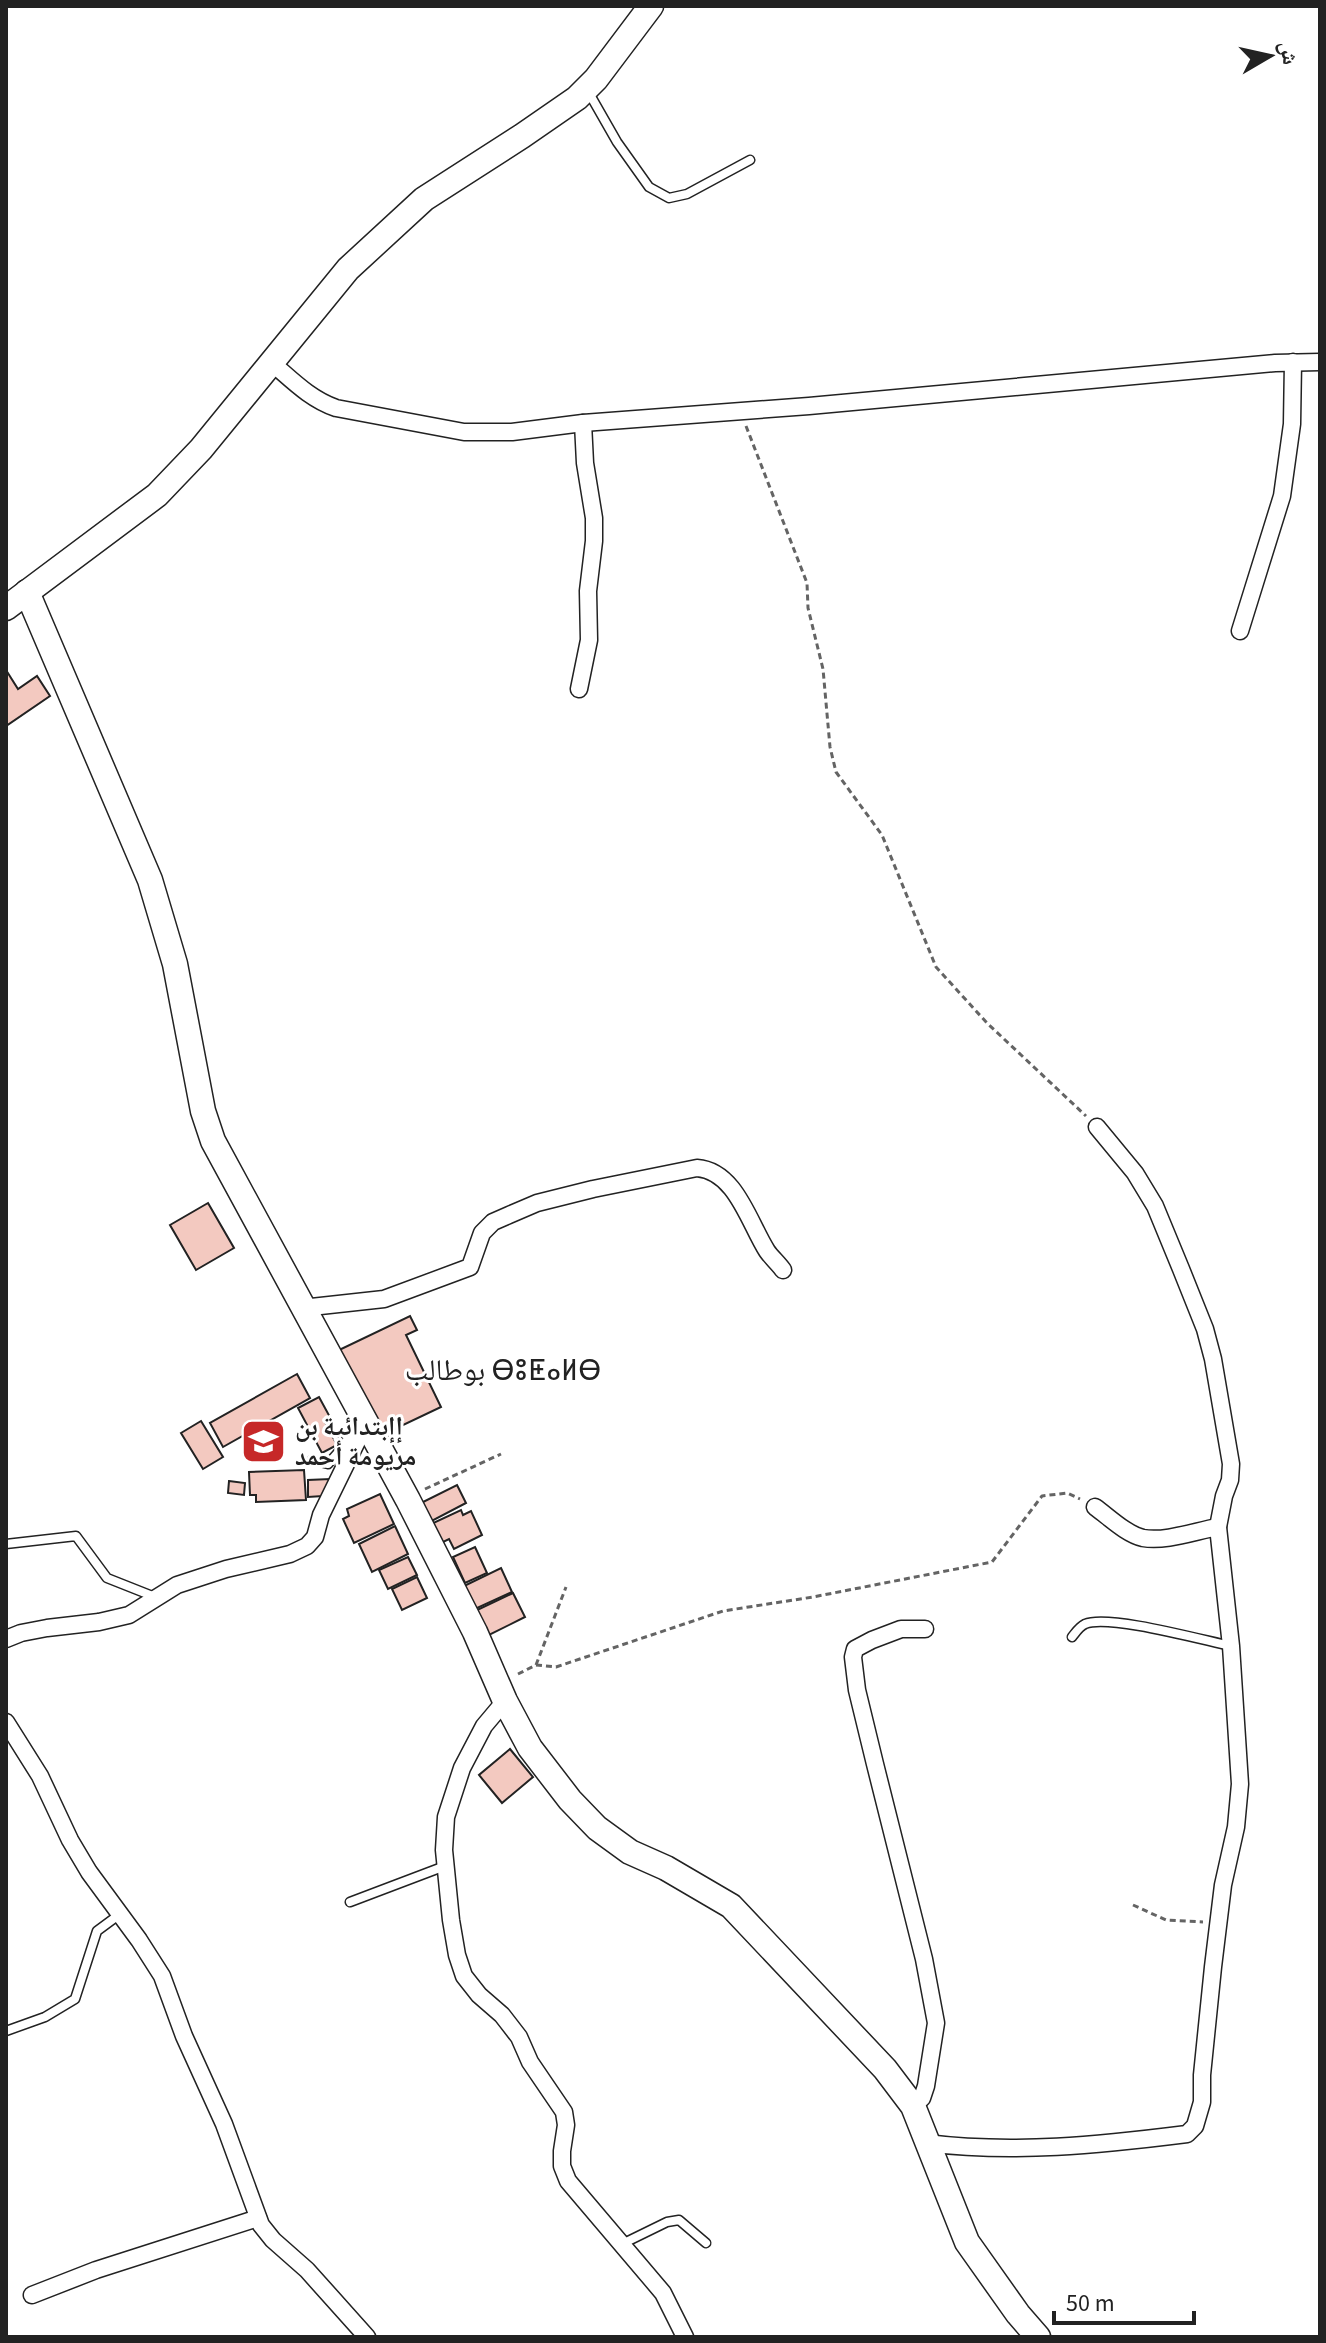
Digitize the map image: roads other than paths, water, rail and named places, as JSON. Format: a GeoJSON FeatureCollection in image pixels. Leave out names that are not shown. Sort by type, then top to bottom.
{"type":"FeatureCollection","features":[{"type":"Feature","properties":{"kind":"street"},"geometry":{"type":"LineString","coordinates":[[6,608],[157,495],[201,449],[348,269],[424,199],[577,98],[651,6]]}},
{"type":"Feature","properties":{"kind":"street"},"geometry":{"type":"LineString","coordinates":[[1240,631],[1282,496],[1292,424],[1293,362]]}},
{"type":"Feature","properties":{"kind":"street"},"geometry":{"type":"LineString","coordinates":[[272,363],[322,403],[349,412],[485,433],[1320,362]]}},
{"type":"Feature","properties":{"kind":"street"},"geometry":{"type":"LineString","coordinates":[[579,689],[589,640],[588,591],[594,541],[583,423]]}},
{"type":"Feature","properties":{"kind":"street"},"geometry":{"type":"LineString","coordinates":[[27,592],[150,880],[175,964],[203,1111],[213,1141],[272,1247],[363,1430],[407,1498],[530,1748],[570,1800],[597,1828],[630,1852],[666,1868],[731,1906],[885,2069],[913,2106],[967,2242],[1038,2337]]}},
{"type":"Feature","properties":{"kind":"street"},"geometry":{"type":"LineString","coordinates":[[926,2143],[970,2148],[1053,2148],[1187,2134],[1195,2126],[1202,2102],[1223,1885],[1236,1827],[1240,1784],[1231,1646],[1218,1527],[1231,1464],[1205,1329],[1155,1206],[1135,1173],[1097,1127]]}},
{"type":"Feature","properties":{"kind":"street"},"geometry":{"type":"LineString","coordinates":[[302,1308],[384,1299],[470,1267],[482,1233],[493,1222],[537,1203],[697,1168],[713,1171],[731,1188],[768,1252],[783,1270]]}},
{"type":"Feature","properties":{"kind":"street"},"geometry":{"type":"LineString","coordinates":[[6,1639],[34,1630],[129,1615],[177,1585],[290,1554],[307,1546],[315,1537],[321,1515],[363,1430]]}},
{"type":"Feature","properties":{"kind":"street"},"geometry":{"type":"LineString","coordinates":[[1095,1507],[1142,1538],[1160,1539],[1218,1527]]}},
{"type":"Feature","properties":{"kind":"street"},"geometry":{"type":"LineString","coordinates":[[913,2106],[922,2098],[926,2086],[936,2023],[924,1959],[857,1690],[853,1657],[855,1649],[872,1640],[901,1629],[925,1629]]}},
{"type":"Feature","properties":{"kind":"street"},"geometry":{"type":"LineString","coordinates":[[502,1692],[462,1768],[446,1817],[444,1850],[457,1955],[464,1976],[519,2037],[530,2062],[564,2112],[566,2125],[562,2166],[568,2181],[663,2293],[685,2337]]}},
{"type":"Feature","properties":{"kind":"street"},"geometry":{"type":"LineString","coordinates":[[6,1722],[40,1776],[89,1872],[162,1976],[184,2036],[224,2124],[261,2225],[307,2270],[367,2337]]}},
{"type":"Feature","properties":{"kind":"street"},"geometry":{"type":"LineString","coordinates":[[32,2295],[96,2270],[258,2218]]}},
{"type":"Feature","properties":{"kind":"lane"},"geometry":{"type":"LineString","coordinates":[[586,89],[617,142],[649,187],[669,198],[687,194],[750,160]]}},
{"type":"Feature","properties":{"kind":"lane"},"geometry":{"type":"LineString","coordinates":[[312,1460],[328,1464],[350,1439],[363,1430]]}},
{"type":"Feature","properties":{"kind":"lane"},"geometry":{"type":"LineString","coordinates":[[6,1544],[76,1536],[107,1578],[156,1598]]}},
{"type":"Feature","properties":{"kind":"lane"},"geometry":{"type":"LineString","coordinates":[[1072,1637],[1081,1625],[1106,1622],[1231,1646]]}},
{"type":"Feature","properties":{"kind":"lane"},"geometry":{"type":"LineString","coordinates":[[350,1902],[446,1866]]}},
{"type":"Feature","properties":{"kind":"lane"},"geometry":{"type":"LineString","coordinates":[[6,2031],[45,2017],[75,1999],[97,1931],[120,1914]]}},
{"type":"Feature","properties":{"kind":"lane"},"geometry":{"type":"LineString","coordinates":[[622,2244],[667,2222],[679,2220],[706,2243]]}},
{"type":"Feature","properties":{"kind":"place","name":"إإبتدائية بن مريومة أحمد"},"geometry":{"type":"Point","coordinates":[264,1441]}},
{"type":"Feature","properties":{"kind":"district","name":"بوطالب ⴱⵓⵟⴰⵍⴱ"},"geometry":{"type":"Point","coordinates":[503,1370]}}]}
